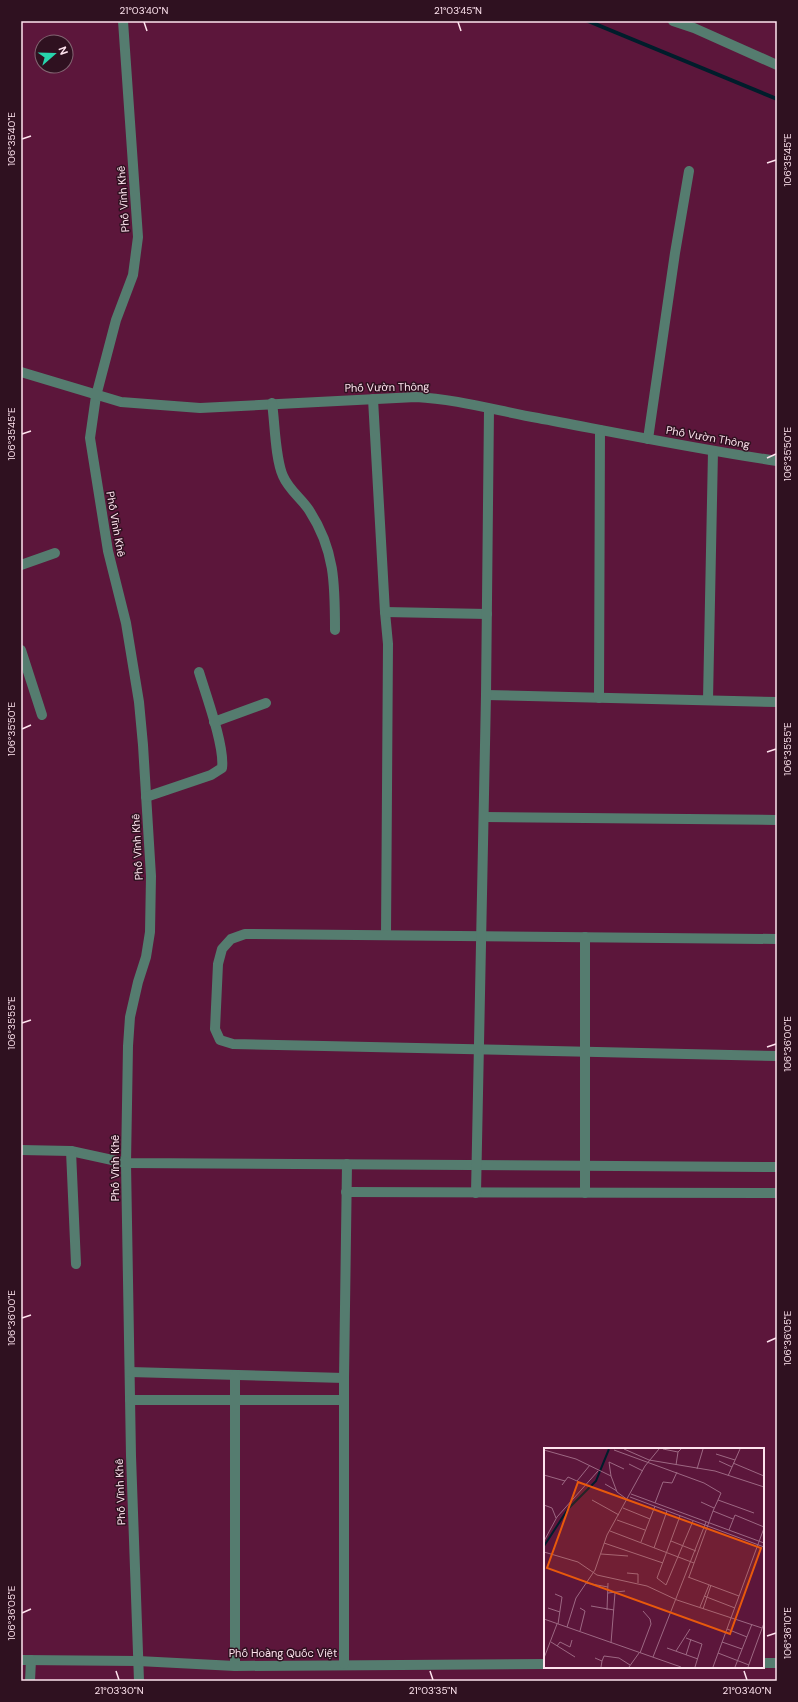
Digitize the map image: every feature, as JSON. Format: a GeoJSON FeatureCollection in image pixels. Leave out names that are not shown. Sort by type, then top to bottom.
{"type":"FeatureCollection","features":[{"type":"Feature","properties":{"kind":"street","name":"Phố Vĩnh Khê"},"geometry":{"type":"LineString","coordinates":[[123,21],[138,237],[133,275],[116,320],[96,396],[90,438],[108,551],[126,623],[139,702],[151,876],[150,932],[146,957],[138,982],[130,1017],[126,1162],[131,1456],[139,1681]]}},
{"type":"Feature","properties":{"kind":"street"},"geometry":{"type":"LineString","coordinates":[[673,21],[694,28],[777,65]]}},
{"type":"Feature","properties":{"kind":"street"},"geometry":{"type":"LineString","coordinates":[[648,439],[689,171]]}},
{"type":"Feature","properties":{"kind":"street","name":"Phố Vườn Thông"},"geometry":{"type":"LineString","coordinates":[[21,372],[96,396],[121,402],[200,408],[272,403],[416,397],[445,399],[489,409],[648,439],[777,461]]}},
{"type":"Feature","properties":{"kind":"street"},"geometry":{"type":"LineString","coordinates":[[373,399],[388,644],[386,935]]}},
{"type":"Feature","properties":{"kind":"street"},"geometry":{"type":"LineString","coordinates":[[272,403],[282,474],[294,493],[308,509],[325,541],[332,562],[335,588],[336,630]]}},
{"type":"Feature","properties":{"kind":"street"},"geometry":{"type":"LineString","coordinates":[[476,1193],[484,817],[489,409]]}},
{"type":"Feature","properties":{"kind":"street"},"geometry":{"type":"LineString","coordinates":[[599,698],[600,430]]}},
{"type":"Feature","properties":{"kind":"street"},"geometry":{"type":"LineString","coordinates":[[708,700],[713,451]]}},
{"type":"Feature","properties":{"kind":"street"},"geometry":{"type":"LineString","coordinates":[[21,554],[22,565],[55,553]]}},
{"type":"Feature","properties":{"kind":"street"},"geometry":{"type":"LineString","coordinates":[[385,612],[487,614]]}},
{"type":"Feature","properties":{"kind":"street"},"geometry":{"type":"LineString","coordinates":[[21,650],[42,715]]}},
{"type":"Feature","properties":{"kind":"street"},"geometry":{"type":"LineString","coordinates":[[146,797],[211,775],[222,768],[223,762],[214,722],[199,672]]}},
{"type":"Feature","properties":{"kind":"street"},"geometry":{"type":"LineString","coordinates":[[486,695],[777,702]]}},
{"type":"Feature","properties":{"kind":"street"},"geometry":{"type":"LineString","coordinates":[[214,722],[266,703]]}},
{"type":"Feature","properties":{"kind":"street"},"geometry":{"type":"LineString","coordinates":[[484,817],[777,820]]}},
{"type":"Feature","properties":{"kind":"street"},"geometry":{"type":"LineString","coordinates":[[777,939],[245,934],[231,939],[222,949],[218,964],[215,1029],[220,1040],[233,1044],[479,1051],[777,1056]]}},
{"type":"Feature","properties":{"kind":"street"},"geometry":{"type":"LineString","coordinates":[[584,1193],[586,1053],[585,937]]}},
{"type":"Feature","properties":{"kind":"street"},"geometry":{"type":"LineString","coordinates":[[21,1150],[71,1151],[126,1162],[777,1167]]}},
{"type":"Feature","properties":{"kind":"street"},"geometry":{"type":"LineString","coordinates":[[71,1151],[76,1264]]}},
{"type":"Feature","properties":{"kind":"street"},"geometry":{"type":"LineString","coordinates":[[344,1664],[344,1378],[347,1164]]}},
{"type":"Feature","properties":{"kind":"street"},"geometry":{"type":"LineString","coordinates":[[346,1192],[777,1193]]}},
{"type":"Feature","properties":{"kind":"street"},"geometry":{"type":"LineString","coordinates":[[130,1372],[344,1378]]}},
{"type":"Feature","properties":{"kind":"street"},"geometry":{"type":"LineString","coordinates":[[235,1375],[235,1666]]}},
{"type":"Feature","properties":{"kind":"street"},"geometry":{"type":"LineString","coordinates":[[130,1400],[344,1400]]}},
{"type":"Feature","properties":{"kind":"street"},"geometry":{"type":"LineString","coordinates":[[26,1660],[30,1681]]}},
{"type":"Feature","properties":{"kind":"street","name":"Phố Hoàng Quốc Việt"},"geometry":{"type":"LineString","coordinates":[[26,1660],[138,1661],[235,1666],[344,1664],[544,1664]]}},
{"type":"Feature","properties":{"kind":"street"},"geometry":{"type":"LineString","coordinates":[[764,1663],[777,1663]]}},
{"type":"Feature","properties":{"kind":"waterway"},"geometry":{"type":"LineString","coordinates":[[588,21],[777,99]]}}]}
